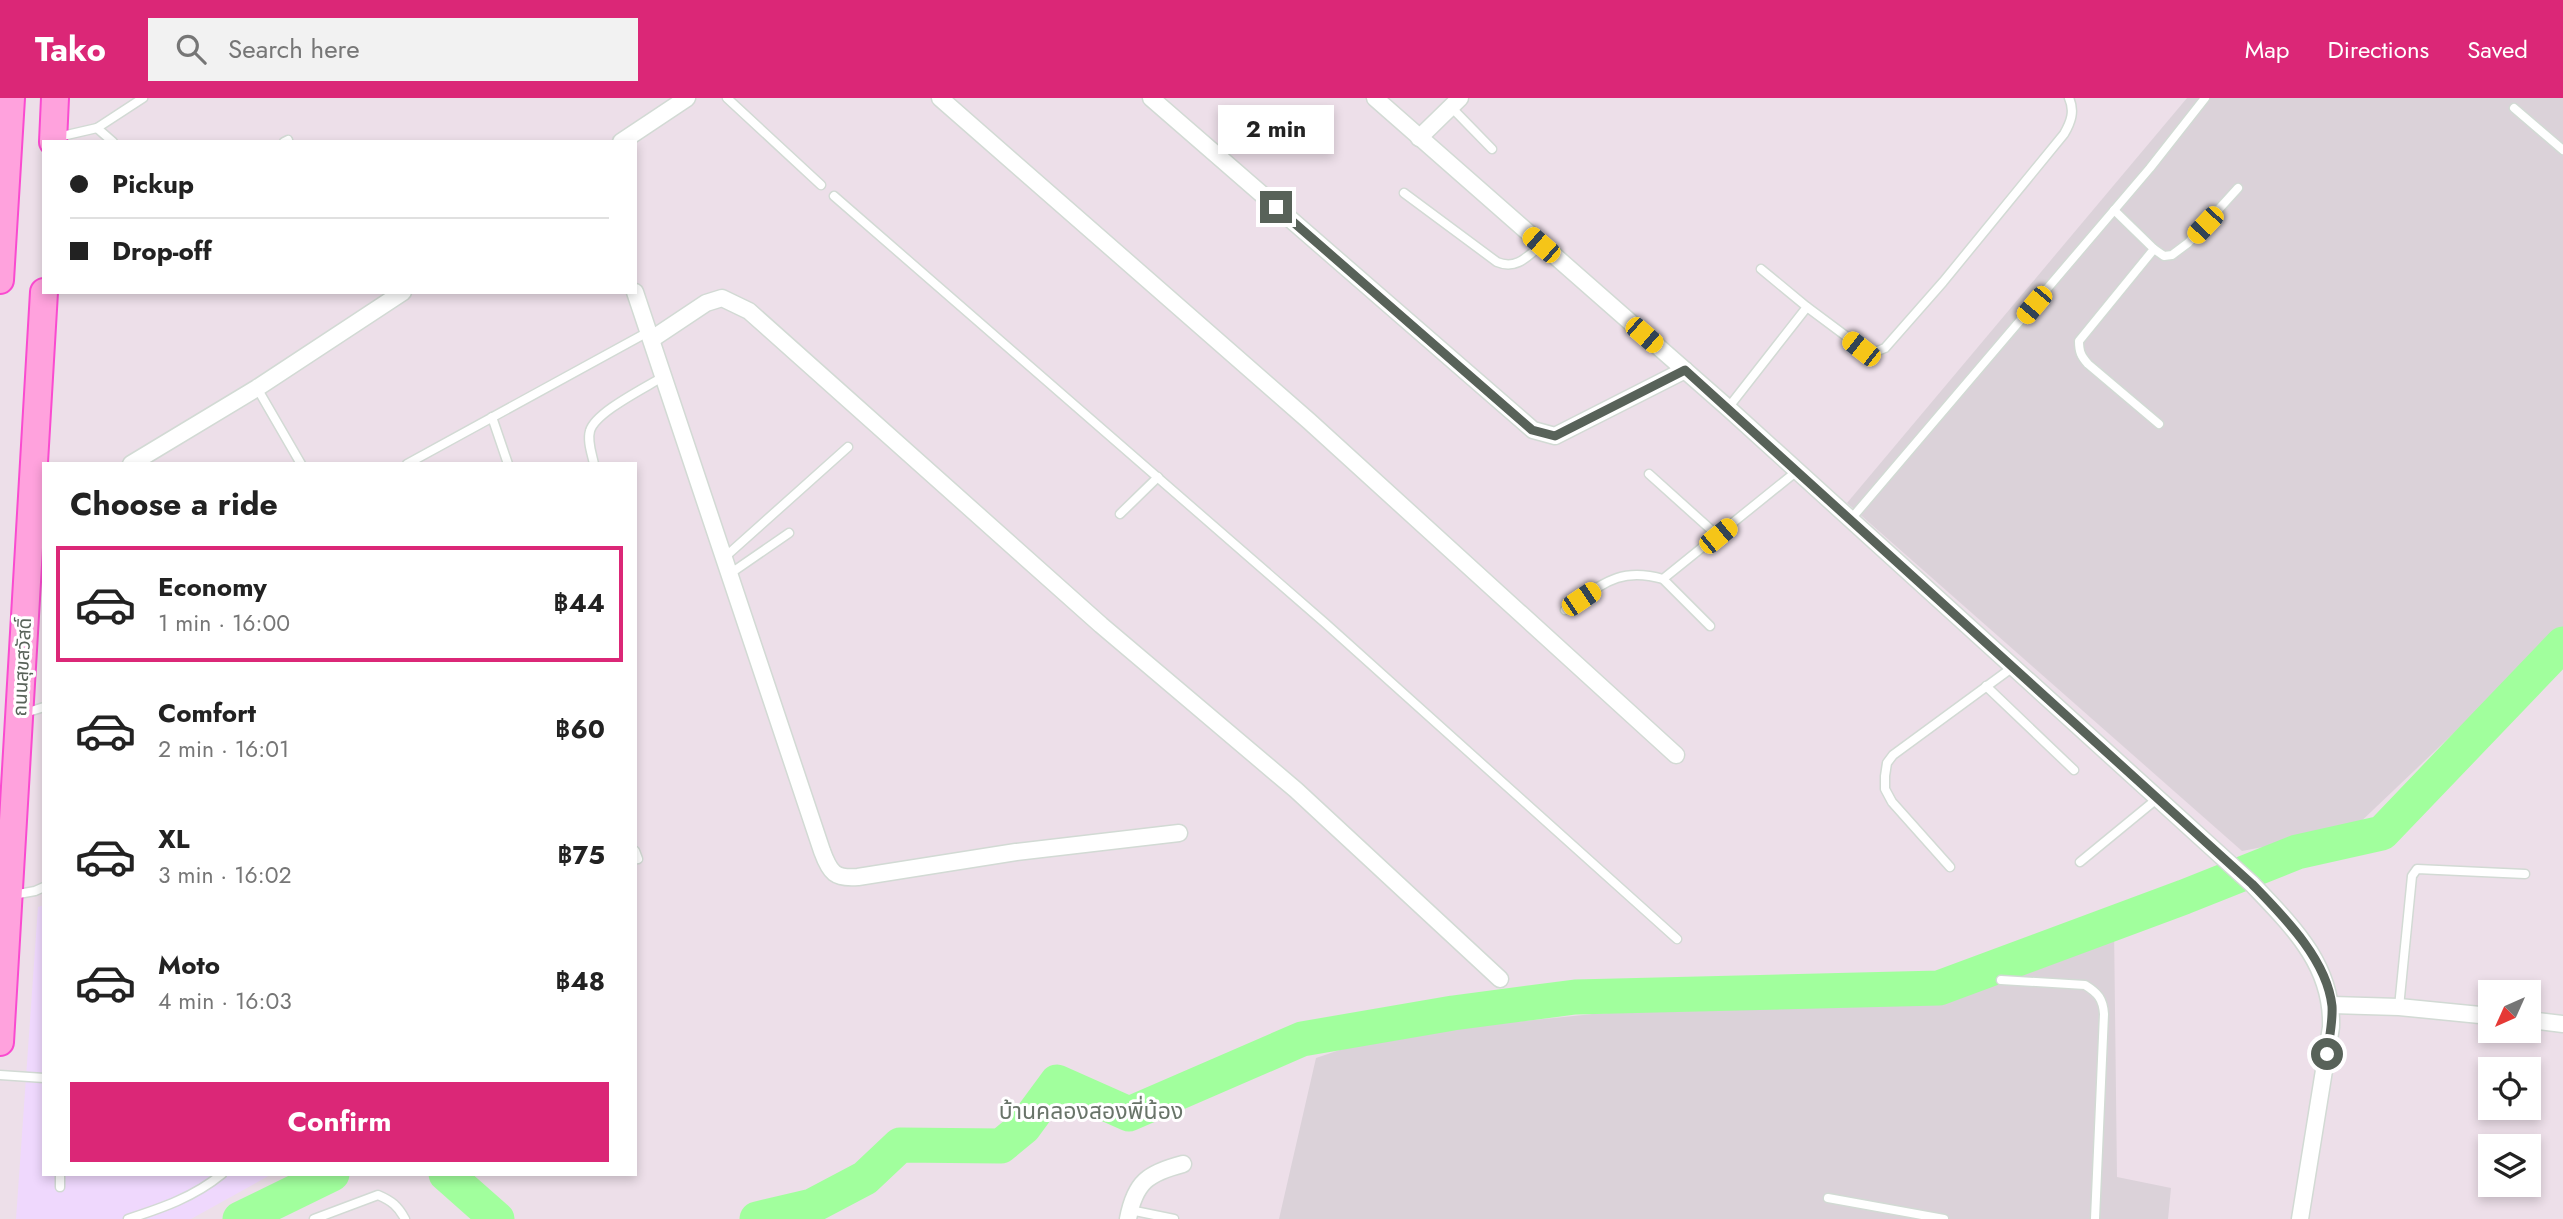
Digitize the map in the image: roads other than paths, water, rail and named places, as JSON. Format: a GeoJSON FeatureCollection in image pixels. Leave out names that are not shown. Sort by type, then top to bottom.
{"type":"FeatureCollection","features":[{"type":"Feature","properties":{"kind":"main road"},"geometry":{"type":"LineString","coordinates":[[0,280],[4,144],[11,98]]}},
{"type":"Feature","properties":{"kind":"main road"},"geometry":{"type":"LineString","coordinates":[[53,140],[55,98]]}},
{"type":"Feature","properties":{"kind":"main road","name":"ถนนสุขสวัสดิ์"},"geometry":{"type":"LineString","coordinates":[[0,1042],[19,715],[37,521],[44,294]]}},
{"type":"Feature","properties":{"kind":"street"},"geometry":{"type":"LineString","coordinates":[[624,140],[687,98]]}},
{"type":"Feature","properties":{"kind":"street"},"geometry":{"type":"LineString","coordinates":[[940,98],[1309,421],[1676,755]]}},
{"type":"Feature","properties":{"kind":"street"},"geometry":{"type":"LineString","coordinates":[[1151,98],[1532,430],[1555,436],[1685,370]]}},
{"type":"Feature","properties":{"kind":"street"},"geometry":{"type":"LineString","coordinates":[[1375,98],[1851,519],[2252,884],[2291,925],[2311,954],[2326,984],[2332,1005],[2331,1027],[2300,1219]]}},
{"type":"Feature","properties":{"kind":"street"},"geometry":{"type":"LineString","coordinates":[[1419,138],[1455,103]]}},
{"type":"Feature","properties":{"kind":"street"},"geometry":{"type":"LineString","coordinates":[[134,462],[257,388],[400,294]]}},
{"type":"Feature","properties":{"kind":"street"},"geometry":{"type":"LineString","coordinates":[[636,294],[731,573],[821,851],[826,864],[834,873],[843,878],[1016,852],[1180,832]]}},
{"type":"Feature","properties":{"kind":"street"},"geometry":{"type":"LineString","coordinates":[[650,335],[706,303],[722,298],[749,311],[1092,616],[1296,790],[1500,979]]}},
{"type":"Feature","properties":{"kind":"street"},"geometry":{"type":"LineString","coordinates":[[2332,1005],[2399,1007],[2478,1015]]}},
{"type":"Feature","properties":{"kind":"street"},"geometry":{"type":"LineString","coordinates":[[2541,1021],[2563,1024]]}},
{"type":"Feature","properties":{"kind":"street"},"geometry":{"type":"LineString","coordinates":[[1129,1214],[1145,1179],[1158,1170],[1183,1164]]}},
{"type":"Feature","properties":{"kind":"lane"},"geometry":{"type":"LineString","coordinates":[[53,140],[97,128],[143,98]]}},
{"type":"Feature","properties":{"kind":"lane"},"geometry":{"type":"LineString","coordinates":[[727,98],[821,185]]}},
{"type":"Feature","properties":{"kind":"lane"},"geometry":{"type":"LineString","coordinates":[[1761,269],[1870,354],[1885,348],[1943,282],[2064,134],[2071,123],[2073,113],[2069,98]]}},
{"type":"Feature","properties":{"kind":"lane"},"geometry":{"type":"LineString","coordinates":[[1851,519],[2114,210],[2205,98]]}},
{"type":"Feature","properties":{"kind":"lane"},"geometry":{"type":"LineString","coordinates":[[1455,103],[1492,149]]}},
{"type":"Feature","properties":{"kind":"lane"},"geometry":{"type":"LineString","coordinates":[[2514,108],[2563,150]]}},
{"type":"Feature","properties":{"kind":"lane"},"geometry":{"type":"LineString","coordinates":[[97,128],[111,140]]}},
{"type":"Feature","properties":{"kind":"lane"},"geometry":{"type":"LineString","coordinates":[[2114,210],[2164,256],[2178,251],[2238,188]]}},
{"type":"Feature","properties":{"kind":"lane"},"geometry":{"type":"LineString","coordinates":[[1404,193],[1497,262],[1507,266],[1518,264],[1541,245]]}},
{"type":"Feature","properties":{"kind":"lane"},"geometry":{"type":"LineString","coordinates":[[834,196],[1485,764],[1677,939]]}},
{"type":"Feature","properties":{"kind":"lane"},"geometry":{"type":"LineString","coordinates":[[2154,249],[2079,341],[2079,349],[2088,364],[2159,424]]}},
{"type":"Feature","properties":{"kind":"lane"},"geometry":{"type":"LineString","coordinates":[[1728,408],[1807,307]]}},
{"type":"Feature","properties":{"kind":"lane"},"geometry":{"type":"LineString","coordinates":[[411,462],[650,335]]}},
{"type":"Feature","properties":{"kind":"lane"},"geometry":{"type":"LineString","coordinates":[[594,462],[589,443],[590,430],[599,417],[664,376]]}},
{"type":"Feature","properties":{"kind":"lane"},"geometry":{"type":"LineString","coordinates":[[257,388],[300,462]]}},
{"type":"Feature","properties":{"kind":"lane"},"geometry":{"type":"LineString","coordinates":[[492,417],[507,462]]}},
{"type":"Feature","properties":{"kind":"lane"},"geometry":{"type":"LineString","coordinates":[[725,557],[848,447]]}},
{"type":"Feature","properties":{"kind":"lane"},"geometry":{"type":"LineString","coordinates":[[1663,579],[1797,471]]}},
{"type":"Feature","properties":{"kind":"lane"},"geometry":{"type":"LineString","coordinates":[[1649,474],[1718,536]]}},
{"type":"Feature","properties":{"kind":"lane"},"geometry":{"type":"LineString","coordinates":[[1119,514],[1158,477]]}},
{"type":"Feature","properties":{"kind":"lane"},"geometry":{"type":"LineString","coordinates":[[731,573],[789,533]]}},
{"type":"Feature","properties":{"kind":"lane"},"geometry":{"type":"LineString","coordinates":[[1565,610],[1613,578],[1631,573],[1646,574],[1663,579],[1710,626]]}},
{"type":"Feature","properties":{"kind":"lane"},"geometry":{"type":"LineString","coordinates":[[1950,867],[1892,802],[1885,789],[1887,764],[1903,746],[2013,667]]}},
{"type":"Feature","properties":{"kind":"lane"},"geometry":{"type":"LineString","coordinates":[[1986,686],[2074,770]]}},
{"type":"Feature","properties":{"kind":"lane"},"geometry":{"type":"LineString","coordinates":[[19,715],[42,708]]}},
{"type":"Feature","properties":{"kind":"lane"},"geometry":{"type":"LineString","coordinates":[[2080,862],[2158,798]]}},
{"type":"Feature","properties":{"kind":"lane"},"geometry":{"type":"LineString","coordinates":[[2399,1007],[2412,876],[2417,869],[2525,874]]}},
{"type":"Feature","properties":{"kind":"lane"},"geometry":{"type":"LineString","coordinates":[[9,897],[42,888]]}},
{"type":"Feature","properties":{"kind":"lane"},"geometry":{"type":"LineString","coordinates":[[2001,980],[2085,985],[2103,1001],[2095,1219]]}},
{"type":"Feature","properties":{"kind":"lane"},"geometry":{"type":"LineString","coordinates":[[0,1075],[42,1078]]}},
{"type":"Feature","properties":{"kind":"lane"},"geometry":{"type":"LineString","coordinates":[[60,1176],[60,1187]]}},
{"type":"Feature","properties":{"kind":"lane"},"geometry":{"type":"LineString","coordinates":[[128,1219],[172,1205],[209,1185],[220,1176]]}},
{"type":"Feature","properties":{"kind":"lane"},"geometry":{"type":"LineString","coordinates":[[314,1219],[378,1195],[392,1200],[405,1219]]}},
{"type":"Feature","properties":{"kind":"lane"},"geometry":{"type":"LineString","coordinates":[[1828,1198],[1944,1219]]}},
{"type":"Feature","properties":{"kind":"lane"},"geometry":{"type":"LineString","coordinates":[[1129,1214],[1174,1219]]}},
{"type":"Feature","properties":{"kind":"waterway"},"geometry":{"type":"LineString","coordinates":[[757,1219],[812,1206],[865,1178],[900,1145],[1001,1146],[1024,1127],[1057,1082],[1129,1114],[1302,1039],[1453,1013],[1575,997],[1939,988],[2297,852],[2382,833],[2563,644]]}},
{"type":"Feature","properties":{"kind":"waterway"},"geometry":{"type":"LineString","coordinates":[[240,1219],[328,1176]]}},
{"type":"Feature","properties":{"kind":"waterway"},"geometry":{"type":"LineString","coordinates":[[448,1176],[497,1219]]}},
{"type":"Feature","properties":{"kind":"district","name":"บ้านคลองสองพี่น้อง"},"geometry":{"type":"Point","coordinates":[1091,1111]}}]}
